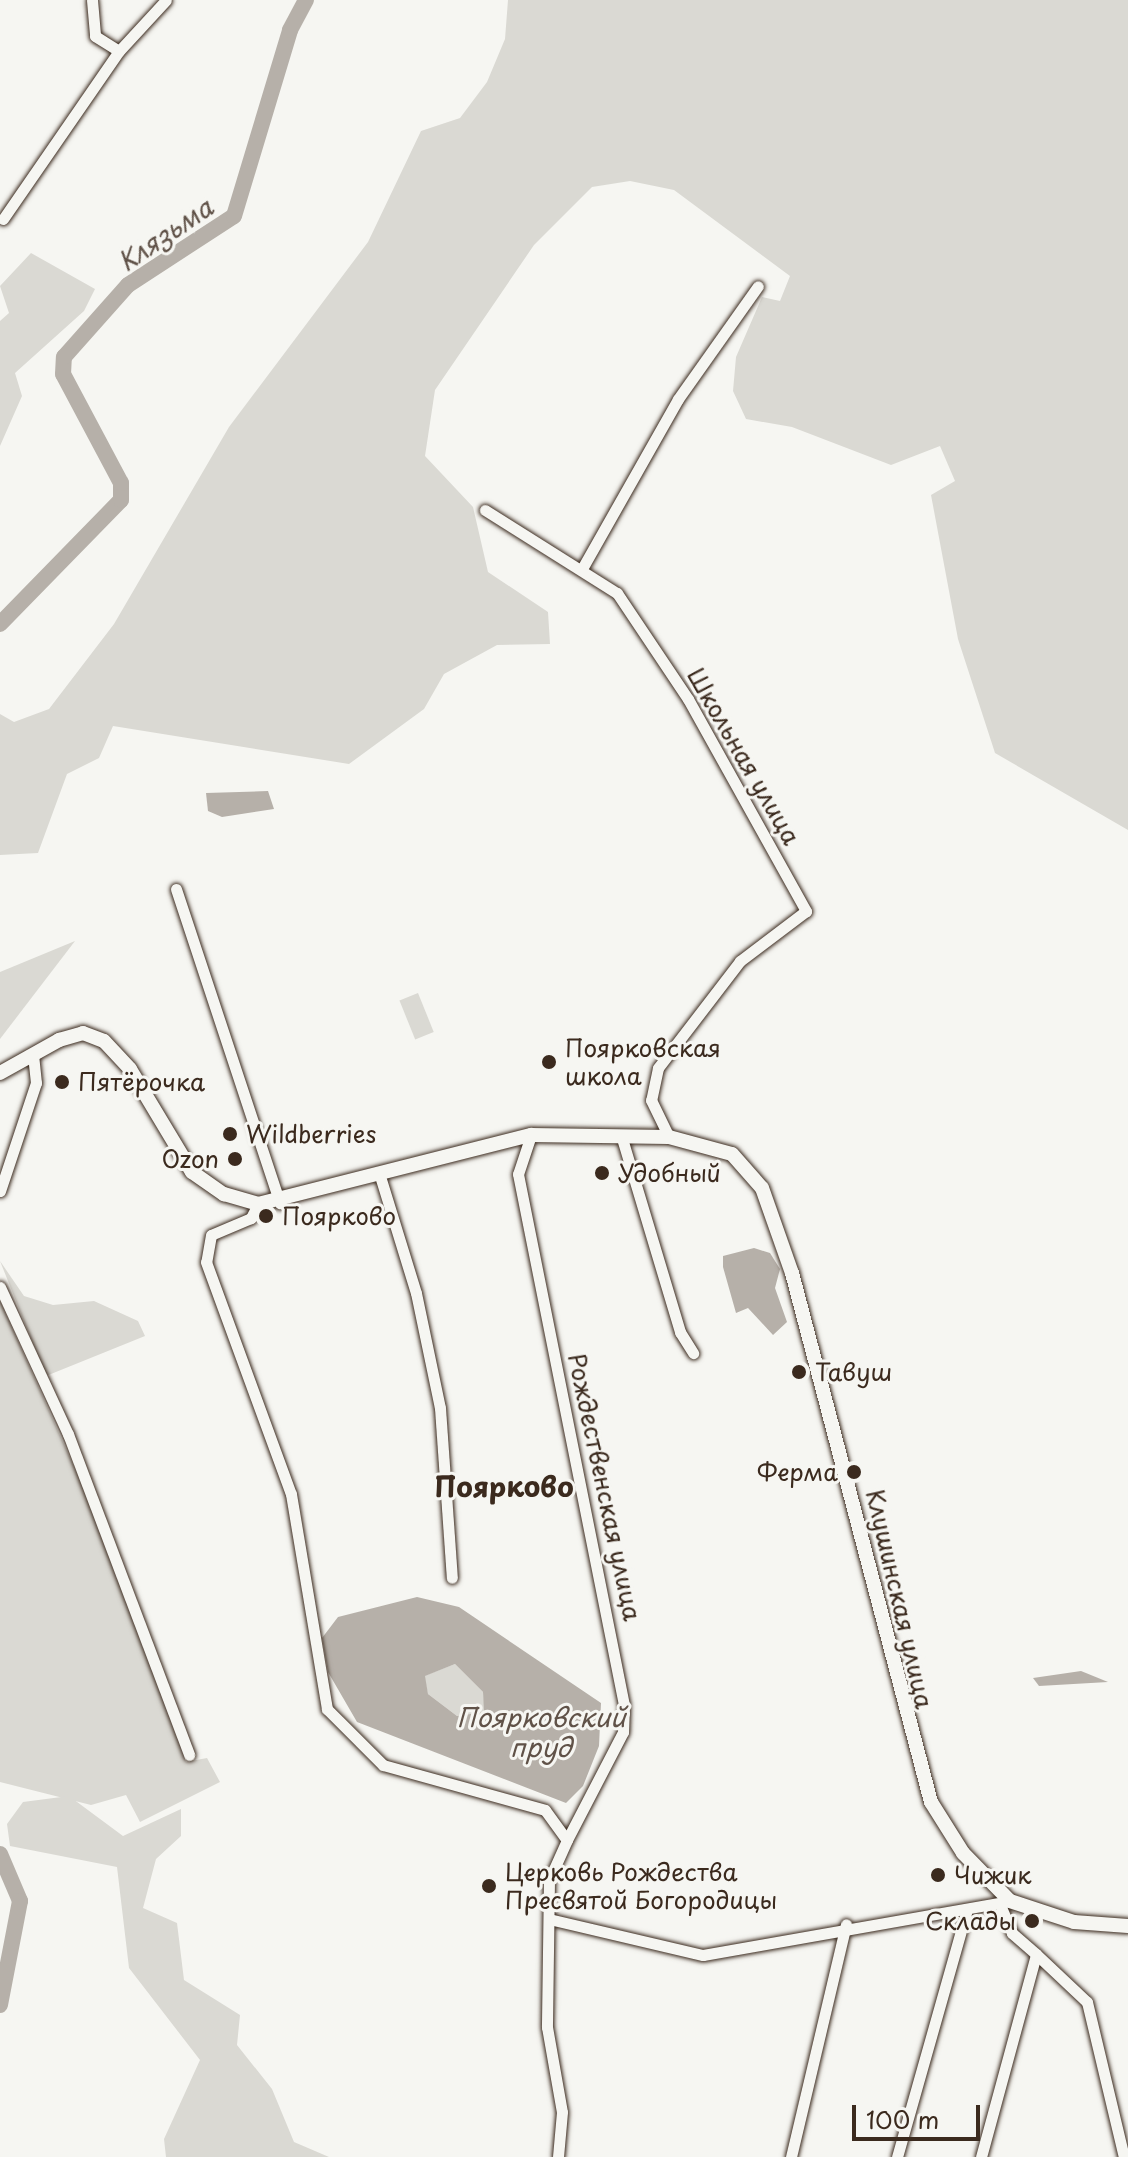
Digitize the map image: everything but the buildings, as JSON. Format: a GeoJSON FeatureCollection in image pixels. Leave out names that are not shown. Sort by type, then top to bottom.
{"type":"FeatureCollection","features":[{"type":"Feature","properties":{"kind":"main road"},"geometry":{"type":"LineString","coordinates":[[0,1073],[33,1054],[83,1033],[104,1041],[130,1069],[192,1172],[224,1194],[258,1204],[280,1203],[531,1135],[669,1137]]}},
{"type":"Feature","properties":{"kind":"main road","name":"Клушинская улица"},"geometry":{"type":"LineString","coordinates":[[669,1137],[707,1142],[749,1170],[774,1216],[873,1568],[919,1773],[948,1832],[1005,1904],[1074,1922],[1128,1926]]}},
{"type":"Feature","properties":{"kind":"street"},"geometry":{"type":"LineString","coordinates":[[92,0],[95,36],[119,51]]}},
{"type":"Feature","properties":{"kind":"street"},"geometry":{"type":"LineString","coordinates":[[3,219],[119,51],[166,0]]}},
{"type":"Feature","properties":{"kind":"street"},"geometry":{"type":"LineString","coordinates":[[583,567],[678,399],[758,286]]}},
{"type":"Feature","properties":{"kind":"street","name":"Школьная улица"},"geometry":{"type":"LineString","coordinates":[[485,510],[583,567],[617,593],[655,647],[806,911],[740,961],[658,1068],[651,1100],[669,1137]]}},
{"type":"Feature","properties":{"kind":"street"},"geometry":{"type":"LineString","coordinates":[[176,889],[280,1203]]}},
{"type":"Feature","properties":{"kind":"street"},"geometry":{"type":"LineString","coordinates":[[0,1191],[36,1083],[33,1054]]}},
{"type":"Feature","properties":{"kind":"street","name":"Рождественская улица"},"geometry":{"type":"LineString","coordinates":[[531,1135],[518,1174],[624,1705],[618,1745],[549,1880],[547,2027],[562,2112],[558,2157]]}},
{"type":"Feature","properties":{"kind":"street"},"geometry":{"type":"LineString","coordinates":[[621,1135],[680,1332],[693,1353]]}},
{"type":"Feature","properties":{"kind":"street"},"geometry":{"type":"LineString","coordinates":[[380,1176],[416,1293],[440,1408],[452,1578]]}},
{"type":"Feature","properties":{"kind":"street"},"geometry":{"type":"LineString","coordinates":[[258,1204],[251,1218],[211,1235],[206,1262],[295,1509],[327,1709],[383,1765],[545,1810],[567,1840]]}},
{"type":"Feature","properties":{"kind":"street"},"geometry":{"type":"LineString","coordinates":[[0,1287],[68,1434],[189,1755]]}},
{"type":"Feature","properties":{"kind":"street"},"geometry":{"type":"LineString","coordinates":[[549,1919],[703,1955],[846,1924],[966,1913],[1005,1904],[1012,1933],[1087,2002],[1124,2157]]}},
{"type":"Feature","properties":{"kind":"street"},"geometry":{"type":"LineString","coordinates":[[897,2157],[966,1913]]}},
{"type":"Feature","properties":{"kind":"street"},"geometry":{"type":"LineString","coordinates":[[791,2157],[846,1924]]}},
{"type":"Feature","properties":{"kind":"street"},"geometry":{"type":"LineString","coordinates":[[981,2157],[1036,1954]]}},
{"type":"Feature","properties":{"kind":"shaded area"},"geometry":{"type":"Polygon","coordinates":[[[508,0],[1128,0],[1128,830],[995,753],[958,639],[931,495],[955,481],[940,446],[891,465],[792,427],[746,419],[733,391],[736,357],[762,297],[780,301],[790,276],[674,190],[630,181],[592,187],[534,245],[435,390],[425,456],[473,507],[488,572],[548,612],[550,644],[497,645],[444,674],[424,709],[349,764],[113,726],[99,758],[67,774],[38,853],[0,855],[0,714],[14,722],[49,709],[114,624],[229,427],[368,242],[421,131],[460,118],[487,82],[505,39],[508,0]]]}},
{"type":"Feature","properties":{"kind":"shaded area"},"geometry":{"type":"Polygon","coordinates":[[[31,253],[95,289],[84,311],[15,373],[22,396],[0,446],[0,321],[9,313],[0,286],[31,253]]]}},
{"type":"Feature","properties":{"kind":"shaded area"},"geometry":{"type":"Polygon","coordinates":[[[75,941],[0,1039],[0,972],[75,941]]]}},
{"type":"Feature","properties":{"kind":"shaded area"},"geometry":{"type":"Polygon","coordinates":[[[418,993],[434,1032],[415,1039],[399,1000],[418,993]]]}},
{"type":"Feature","properties":{"kind":"shaded area"},"geometry":{"type":"Polygon","coordinates":[[[0,1261],[24,1296],[53,1305],[94,1301],[138,1321],[145,1336],[46,1376],[0,1261]]]}},
{"type":"Feature","properties":{"kind":"shaded area"},"geometry":{"type":"Polygon","coordinates":[[[0,1301],[95,1514],[186,1762],[207,1758],[220,1782],[140,1822],[126,1795],[91,1805],[0,1782],[0,1301]]]}},
{"type":"Feature","properties":{"kind":"shaded area"},"geometry":{"type":"Polygon","coordinates":[[[455,1664],[483,1692],[485,1712],[457,1716],[428,1694],[424,1676],[455,1664]]]}},
{"type":"Feature","properties":{"kind":"shaded area"},"geometry":{"type":"Polygon","coordinates":[[[69,1796],[123,1836],[181,1809],[181,1836],[156,1859],[143,1908],[177,1923],[184,1980],[240,2015],[237,2045],[272,2089],[294,2142],[329,2157],[166,2157],[164,2139],[200,2060],[129,1968],[117,1867],[10,1846],[7,1824],[23,1802],[69,1796]]]}},
{"type":"Feature","properties":{"kind":"water"},"geometry":{"type":"Polygon","coordinates":[[[268,791],[274,809],[222,817],[208,811],[206,793],[268,791]]]}},
{"type":"Feature","properties":{"kind":"water"},"geometry":{"type":"Polygon","coordinates":[[[754,1248],[770,1253],[780,1269],[775,1288],[787,1322],[773,1335],[748,1308],[736,1313],[723,1267],[723,1256],[754,1248]]]}},
{"type":"Feature","properties":{"kind":"water","name":"Поярковский пруд"},"geometry":{"type":"Polygon","coordinates":[[[417,1597],[459,1607],[601,1703],[599,1746],[583,1786],[566,1803],[357,1722],[328,1672],[322,1638],[338,1617],[417,1597]],[[455,1664],[425,1676],[428,1694],[457,1716],[484,1712],[483,1692],[455,1664]]]}},
{"type":"Feature","properties":{"kind":"water"},"geometry":{"type":"Polygon","coordinates":[[[1081,1671],[1108,1682],[1039,1686],[1033,1678],[1081,1671]]]}},
{"type":"Feature","properties":{"kind":"waterway","name":"Клязьма"},"geometry":{"type":"LineString","coordinates":[[0,624],[121,500],[121,483],[63,374],[64,357],[128,285],[234,216],[290,30],[306,0]]}},
{"type":"Feature","properties":{"kind":"waterway","name":"Клязьма"},"geometry":{"type":"LineString","coordinates":[[0,1854],[20,1901],[0,2005]]}},
{"type":"Feature","properties":{"kind":"place","name":"Поярковская школа"},"geometry":{"type":"Point","coordinates":[549,1062]}},
{"type":"Feature","properties":{"kind":"place","name":"Пятёрочка"},"geometry":{"type":"Point","coordinates":[62,1082]}},
{"type":"Feature","properties":{"kind":"place","name":"Wildberries"},"geometry":{"type":"Point","coordinates":[230,1134]}},
{"type":"Feature","properties":{"kind":"place","name":"Ozon"},"geometry":{"type":"Point","coordinates":[235,1159]}},
{"type":"Feature","properties":{"kind":"place","name":"Удобный"},"geometry":{"type":"Point","coordinates":[602,1173]}},
{"type":"Feature","properties":{"kind":"place","name":"Поярково"},"geometry":{"type":"Point","coordinates":[266,1216]}},
{"type":"Feature","properties":{"kind":"place","name":"Тавуш"},"geometry":{"type":"Point","coordinates":[799,1372]}},
{"type":"Feature","properties":{"kind":"place","name":"Ферма"},"geometry":{"type":"Point","coordinates":[854,1472]}},
{"type":"Feature","properties":{"kind":"place","name":"Чижик"},"geometry":{"type":"Point","coordinates":[938,1875]}},
{"type":"Feature","properties":{"kind":"place","name":"Церковь Рождества Пресвятой Богородицы"},"geometry":{"type":"Point","coordinates":[489,1886]}},
{"type":"Feature","properties":{"kind":"place","name":"Склады"},"geometry":{"type":"Point","coordinates":[1032,1921]}},
{"type":"Feature","properties":{"kind":"district","name":"Поярково"},"geometry":{"type":"Point","coordinates":[504,1486]}}]}
